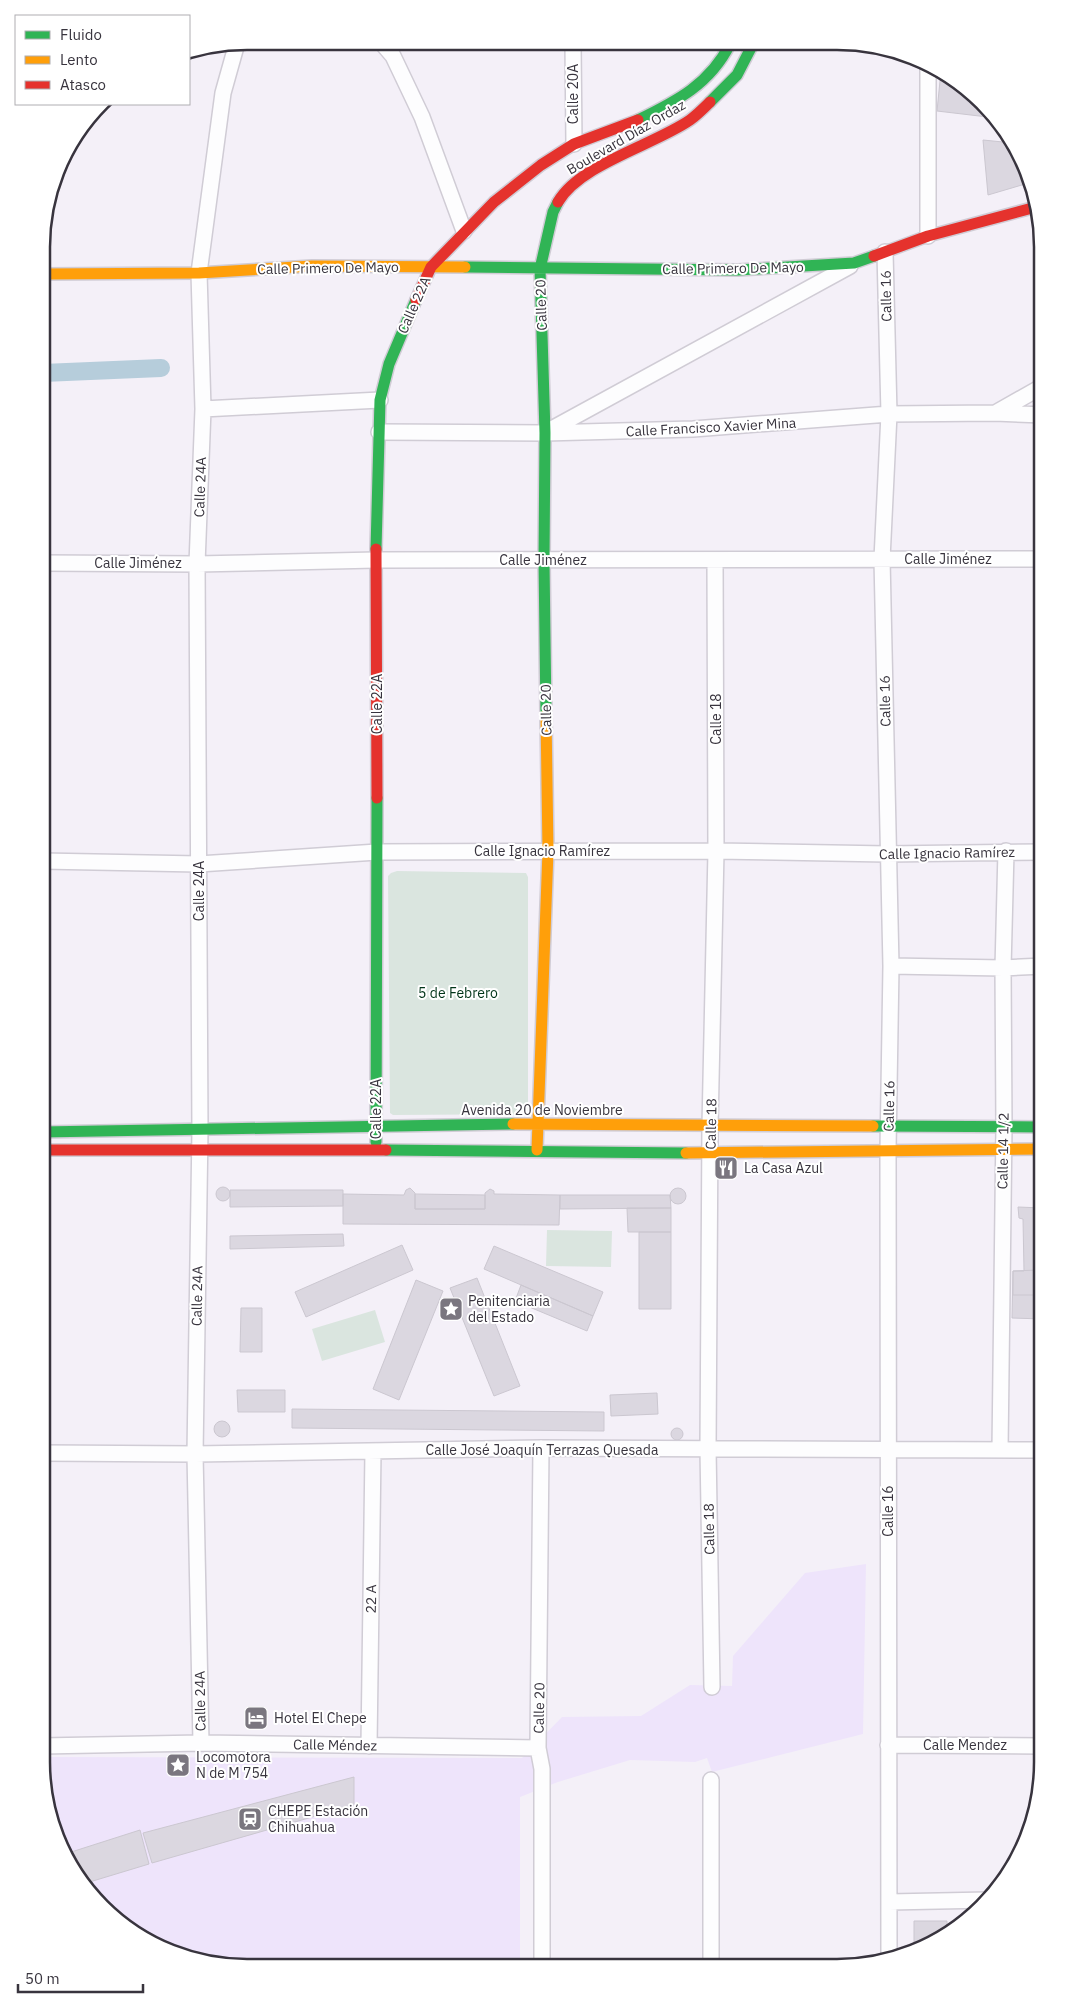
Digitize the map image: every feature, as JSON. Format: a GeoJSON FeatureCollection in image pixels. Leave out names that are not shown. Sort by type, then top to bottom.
{"type":"FeatureCollection","features":[{"type":"Feature","properties":{"kind":"main road","name":"Boulevard Díaz Ordaz"},"geometry":{"type":"LineString","coordinates":[[432,267],[464,231],[494,202],[541,165],[574,144],[636,121],[679,100],[706,78],[722,60],[727,50]]}},
{"type":"Feature","properties":{"kind":"main road","name":"Boulevard Díaz Ordaz"},"geometry":{"type":"LineString","coordinates":[[540,269],[553,212],[564,192],[581,177],[690,120],[737,75],[750,50]]}},
{"type":"Feature","properties":{"kind":"main road","name":"Calle Primero De Mayo"},"geometry":{"type":"LineString","coordinates":[[50,274],[200,273],[312,266],[738,270],[854,263],[928,236],[1030,208]]}},
{"type":"Feature","properties":{"kind":"main road","name":"Calle 22A"},"geometry":{"type":"LineString","coordinates":[[376,1150],[376,560],[380,400],[389,364],[402,330],[432,267]]}},
{"type":"Feature","properties":{"kind":"main road","name":"Calle 20"},"geometry":{"type":"LineString","coordinates":[[537,1150],[548,851],[544,560],[545,433],[540,269]]}},
{"type":"Feature","properties":{"kind":"main road","name":"Avenida 20 de Noviembre"},"geometry":{"type":"LineString","coordinates":[[50,1132],[538,1124],[1034,1127]]}},
{"type":"Feature","properties":{"kind":"main road"},"geometry":{"type":"LineString","coordinates":[[50,1150],[537,1150],[710,1153],[1034,1149]]}},
{"type":"Feature","properties":{"kind":"street","name":"Calle 24A"},"geometry":{"type":"LineString","coordinates":[[200,1743],[195,1454],[200,1130],[197,564],[203,410],[200,273],[223,94],[234,50]]}},
{"type":"Feature","properties":{"kind":"street"},"geometry":{"type":"LineString","coordinates":[[392,50],[422,117],[464,231]]}},
{"type":"Feature","properties":{"kind":"street","name":"Calle 20A"},"geometry":{"type":"LineString","coordinates":[[573,50],[574,144]]}},
{"type":"Feature","properties":{"kind":"street"},"geometry":{"type":"LineString","coordinates":[[928,72],[928,236]]}},
{"type":"Feature","properties":{"kind":"street","name":"Calle 16"},"geometry":{"type":"LineString","coordinates":[[885,252],[889,414],[882,559],[887,854],[891,966],[888,1150],[889,1952]]}},
{"type":"Feature","properties":{"kind":"street","name":"Calle Primero De Mayo"},"geometry":{"type":"LineString","coordinates":[[545,433],[854,263]]}},
{"type":"Feature","properties":{"kind":"street"},"geometry":{"type":"LineString","coordinates":[[995,413],[1034,391]]}},
{"type":"Feature","properties":{"kind":"street"},"geometry":{"type":"LineString","coordinates":[[203,410],[380,400]]}},
{"type":"Feature","properties":{"kind":"street","name":"Calle Francisco Xavier Mina"},"geometry":{"type":"LineString","coordinates":[[379,432],[545,433],[692,429],[889,414],[1034,415]]}},
{"type":"Feature","properties":{"kind":"street","name":"Calle Jiménez"},"geometry":{"type":"LineString","coordinates":[[50,563],[197,564],[376,560],[1034,559]]}},
{"type":"Feature","properties":{"kind":"street","name":"Calle 18"},"geometry":{"type":"LineString","coordinates":[[712,1687],[708,1449],[710,1126],[716,851],[715,560]]}},
{"type":"Feature","properties":{"kind":"street","name":"Calle Ignacio Ramírez"},"geometry":{"type":"LineString","coordinates":[[50,861],[199,864],[377,852],[716,851],[887,854],[1034,852]]}},
{"type":"Feature","properties":{"kind":"street","name":"Calle 14 1/2"},"geometry":{"type":"LineString","coordinates":[[1000,1450],[1004,1126],[1003,968],[1006,852]]}},
{"type":"Feature","properties":{"kind":"street"},"geometry":{"type":"LineString","coordinates":[[891,966],[1003,968],[1034,966]]}},
{"type":"Feature","properties":{"kind":"street","name":"Calle José Joaquín Terrazas Quesada"},"geometry":{"type":"LineString","coordinates":[[50,1453],[195,1454],[541,1448],[1034,1450]]}},
{"type":"Feature","properties":{"kind":"street","name":"Calle 20"},"geometry":{"type":"LineString","coordinates":[[541,1448],[538,1748],[542,1769],[542,1959]]}},
{"type":"Feature","properties":{"kind":"street","name":"22 A"},"geometry":{"type":"LineString","coordinates":[[369,1746],[372,1451]]}},
{"type":"Feature","properties":{"kind":"street","name":"Calle Méndez"},"geometry":{"type":"LineString","coordinates":[[50,1746],[200,1743],[538,1748]]}},
{"type":"Feature","properties":{"kind":"street","name":"Calle Mendez"},"geometry":{"type":"LineString","coordinates":[[888,1745],[1034,1746]]}},
{"type":"Feature","properties":{"kind":"street"},"geometry":{"type":"LineString","coordinates":[[711,1780],[711,1959]]}},
{"type":"Feature","properties":{"kind":"street"},"geometry":{"type":"LineString","coordinates":[[889,1902],[977,1900]]}},
{"type":"Feature","properties":{"kind":"shaded area"},"geometry":{"type":"Polygon","coordinates":[[[866,1564],[863,1734],[712,1772],[707,1758],[695,1762],[630,1760],[558,1782],[520,1797],[520,1959],[234,1959],[184,1949],[160,1939],[137,1926],[99,1892],[76,1861],[60,1825],[50,1775],[50,1757],[522,1758],[562,1717],[641,1716],[690,1685],[732,1686],[733,1656],[805,1573],[866,1564]]]}},
{"type":"Feature","properties":{"kind":"green space","name":"5 de Febrero"},"geometry":{"type":"Polygon","coordinates":[[[397,871],[526,873],[528,877],[527,1114],[393,1115],[390,1113],[388,876],[397,871]]]}},
{"type":"Feature","properties":{"kind":"green space"},"geometry":{"type":"Polygon","coordinates":[[[547,1230],[612,1231],[611,1267],[546,1266],[547,1230]]]}},
{"type":"Feature","properties":{"kind":"green space"},"geometry":{"type":"Polygon","coordinates":[[[375,1310],[385,1342],[322,1361],[312,1329],[375,1310]]]}},
{"type":"Feature","properties":{"kind":"building"},"geometry":{"type":"Polygon","coordinates":[[[940,79],[967,99],[985,117],[937,111],[940,79]]]}},
{"type":"Feature","properties":{"kind":"building"},"geometry":{"type":"Polygon","coordinates":[[[983,140],[1004,142],[1024,184],[988,195],[983,140]]]}},
{"type":"Feature","properties":{"kind":"building"},"geometry":{"type":"Polygon","coordinates":[[[223,1187],[228,1189],[230,1194],[228,1199],[223,1201],[218,1199],[216,1194],[218,1189],[223,1187]]]}},
{"type":"Feature","properties":{"kind":"building"},"geometry":{"type":"Polygon","coordinates":[[[410,1188],[415,1193],[415,1209],[485,1209],[485,1193],[490,1189],[494,1191],[494,1194],[560,1195],[559,1225],[343,1224],[343,1194],[404,1195],[406,1190],[410,1188]]]}},
{"type":"Feature","properties":{"kind":"building"},"geometry":{"type":"Polygon","coordinates":[[[678,1188],[686,1196],[678,1204],[670,1196],[678,1188]]]}},
{"type":"Feature","properties":{"kind":"building"},"geometry":{"type":"Polygon","coordinates":[[[230,1190],[343,1190],[343,1206],[230,1207],[230,1190]]]}},
{"type":"Feature","properties":{"kind":"building"},"geometry":{"type":"Polygon","coordinates":[[[415,1194],[485,1195],[485,1209],[415,1209],[415,1194]]]}},
{"type":"Feature","properties":{"kind":"building"},"geometry":{"type":"Polygon","coordinates":[[[560,1195],[670,1195],[671,1208],[560,1209],[560,1195]]]}},
{"type":"Feature","properties":{"kind":"building"},"geometry":{"type":"Polygon","coordinates":[[[1018,1207],[1034,1208],[1034,1319],[1012,1318],[1013,1271],[1024,1271],[1023,1219],[1019,1218],[1018,1207]]]}},
{"type":"Feature","properties":{"kind":"building"},"geometry":{"type":"Polygon","coordinates":[[[627,1208],[671,1208],[671,1232],[628,1232],[627,1208]]]}},
{"type":"Feature","properties":{"kind":"building"},"geometry":{"type":"Polygon","coordinates":[[[639,1232],[671,1232],[671,1309],[639,1309],[639,1232]]]}},
{"type":"Feature","properties":{"kind":"building"},"geometry":{"type":"Polygon","coordinates":[[[343,1234],[344,1246],[230,1249],[230,1236],[343,1234]]]}},
{"type":"Feature","properties":{"kind":"building"},"geometry":{"type":"Polygon","coordinates":[[[402,1245],[413,1270],[306,1317],[295,1292],[402,1245]]]}},
{"type":"Feature","properties":{"kind":"building"},"geometry":{"type":"Polygon","coordinates":[[[494,1246],[603,1292],[593,1316],[484,1269],[494,1246]]]}},
{"type":"Feature","properties":{"kind":"building"},"geometry":{"type":"Polygon","coordinates":[[[1034,1270],[1034,1295],[1013,1295],[1013,1271],[1034,1270]]]}},
{"type":"Feature","properties":{"kind":"building"},"geometry":{"type":"Polygon","coordinates":[[[477,1278],[520,1386],[494,1396],[450,1288],[477,1278]]]}},
{"type":"Feature","properties":{"kind":"building"},"geometry":{"type":"Polygon","coordinates":[[[416,1280],[443,1291],[399,1400],[373,1389],[416,1280]]]}},
{"type":"Feature","properties":{"kind":"building"},"geometry":{"type":"Polygon","coordinates":[[[521,1285],[593,1316],[587,1331],[515,1301],[521,1285]]]}},
{"type":"Feature","properties":{"kind":"building"},"geometry":{"type":"Polygon","coordinates":[[[241,1308],[262,1308],[262,1352],[240,1352],[241,1308]]]}},
{"type":"Feature","properties":{"kind":"building"},"geometry":{"type":"Polygon","coordinates":[[[237,1390],[285,1390],[285,1412],[238,1412],[237,1390]]]}},
{"type":"Feature","properties":{"kind":"building"},"geometry":{"type":"Polygon","coordinates":[[[657,1393],[658,1414],[611,1416],[610,1395],[657,1393]]]}},
{"type":"Feature","properties":{"kind":"building"},"geometry":{"type":"Polygon","coordinates":[[[292,1409],[604,1412],[604,1431],[292,1428],[292,1409]]]}},
{"type":"Feature","properties":{"kind":"building"},"geometry":{"type":"Polygon","coordinates":[[[222,1421],[230,1429],[222,1437],[214,1429],[222,1421]]]}},
{"type":"Feature","properties":{"kind":"building"},"geometry":{"type":"Polygon","coordinates":[[[675,1428],[679,1428],[683,1434],[679,1440],[675,1440],[671,1436],[671,1432],[675,1428]]]}},
{"type":"Feature","properties":{"kind":"building","name":"CHEPE Estación Chihuahua"},"geometry":{"type":"Polygon","coordinates":[[[354,1777],[354,1805],[152,1863],[143,1833],[354,1777]]]}},
{"type":"Feature","properties":{"kind":"building"},"geometry":{"type":"Polygon","coordinates":[[[140,1830],[149,1864],[91,1882],[71,1852],[140,1830]]]}},
{"type":"Feature","properties":{"kind":"building"},"geometry":{"type":"Polygon","coordinates":[[[914,1921],[947,1921],[947,1926],[914,1944],[914,1921]]]}},
{"type":"Feature","properties":{"kind":"waterway"},"geometry":{"type":"LineString","coordinates":[[50,373],[161,368]]}},
{"type":"Feature","properties":{"kind":"traffic: fast"},"geometry":{"type":"LineString","coordinates":[[638,120],[666,106],[691,90],[713,70],[727,50]]}},
{"type":"Feature","properties":{"kind":"traffic: fast"},"geometry":{"type":"LineString","coordinates":[[710,102],[737,75],[750,50]]}},
{"type":"Feature","properties":{"kind":"traffic: fast"},"geometry":{"type":"LineString","coordinates":[[546,715],[545,433],[540,269],[553,212],[558,202]]}},
{"type":"Feature","properties":{"kind":"traffic: fast"},"geometry":{"type":"LineString","coordinates":[[465,267],[738,270],[854,263],[874,256]]}},
{"type":"Feature","properties":{"kind":"traffic: fast"},"geometry":{"type":"LineString","coordinates":[[376,549],[380,400],[389,364],[416,300]]}},
{"type":"Feature","properties":{"kind":"traffic: fast"},"geometry":{"type":"LineString","coordinates":[[376,1142],[377,798]]}},
{"type":"Feature","properties":{"kind":"traffic: fast"},"geometry":{"type":"LineString","coordinates":[[50,1132],[513,1124]]}},
{"type":"Feature","properties":{"kind":"traffic: fast"},"geometry":{"type":"LineString","coordinates":[[873,1126],[1034,1127]]}},
{"type":"Feature","properties":{"kind":"traffic: fast"},"geometry":{"type":"LineString","coordinates":[[386,1150],[686,1153]]}},
{"type":"Feature","properties":{"kind":"traffic: slow"},"geometry":{"type":"LineString","coordinates":[[50,274],[199,273],[312,266],[465,267]]}},
{"type":"Feature","properties":{"kind":"traffic: slow"},"geometry":{"type":"LineString","coordinates":[[537,1150],[548,851],[546,715]]}},
{"type":"Feature","properties":{"kind":"traffic: slow"},"geometry":{"type":"LineString","coordinates":[[513,1124],[873,1126]]}},
{"type":"Feature","properties":{"kind":"traffic: slow"},"geometry":{"type":"LineString","coordinates":[[686,1153],[1034,1149]]}},
{"type":"Feature","properties":{"kind":"traffic: jam"},"geometry":{"type":"LineString","coordinates":[[558,202],[583,177],[619,156],[675,129],[693,118],[710,102]]}},
{"type":"Feature","properties":{"kind":"traffic: jam"},"geometry":{"type":"LineString","coordinates":[[416,300],[431,267],[494,202],[541,165],[574,144],[638,120]]}},
{"type":"Feature","properties":{"kind":"traffic: jam"},"geometry":{"type":"LineString","coordinates":[[874,256],[928,236],[1030,209]]}},
{"type":"Feature","properties":{"kind":"traffic: jam"},"geometry":{"type":"LineString","coordinates":[[376,549],[377,798]]}},
{"type":"Feature","properties":{"kind":"traffic: jam"},"geometry":{"type":"LineString","coordinates":[[50,1150],[386,1150]]}},
{"type":"Feature","properties":{"kind":"place","name":"La Casa Azul"},"geometry":{"type":"Point","coordinates":[726,1168]}},
{"type":"Feature","properties":{"kind":"place","name":"Penitenciaria del Estado"},"geometry":{"type":"Point","coordinates":[451,1309]}},
{"type":"Feature","properties":{"kind":"place","name":"Hotel El Chepe"},"geometry":{"type":"Point","coordinates":[256,1718]}},
{"type":"Feature","properties":{"kind":"place","name":"Locomotora N de M 754"},"geometry":{"type":"Point","coordinates":[178,1765]}},
{"type":"Feature","properties":{"kind":"place","name":"CHEPE Estación Chihuahua"},"geometry":{"type":"Point","coordinates":[250,1819]}}]}
